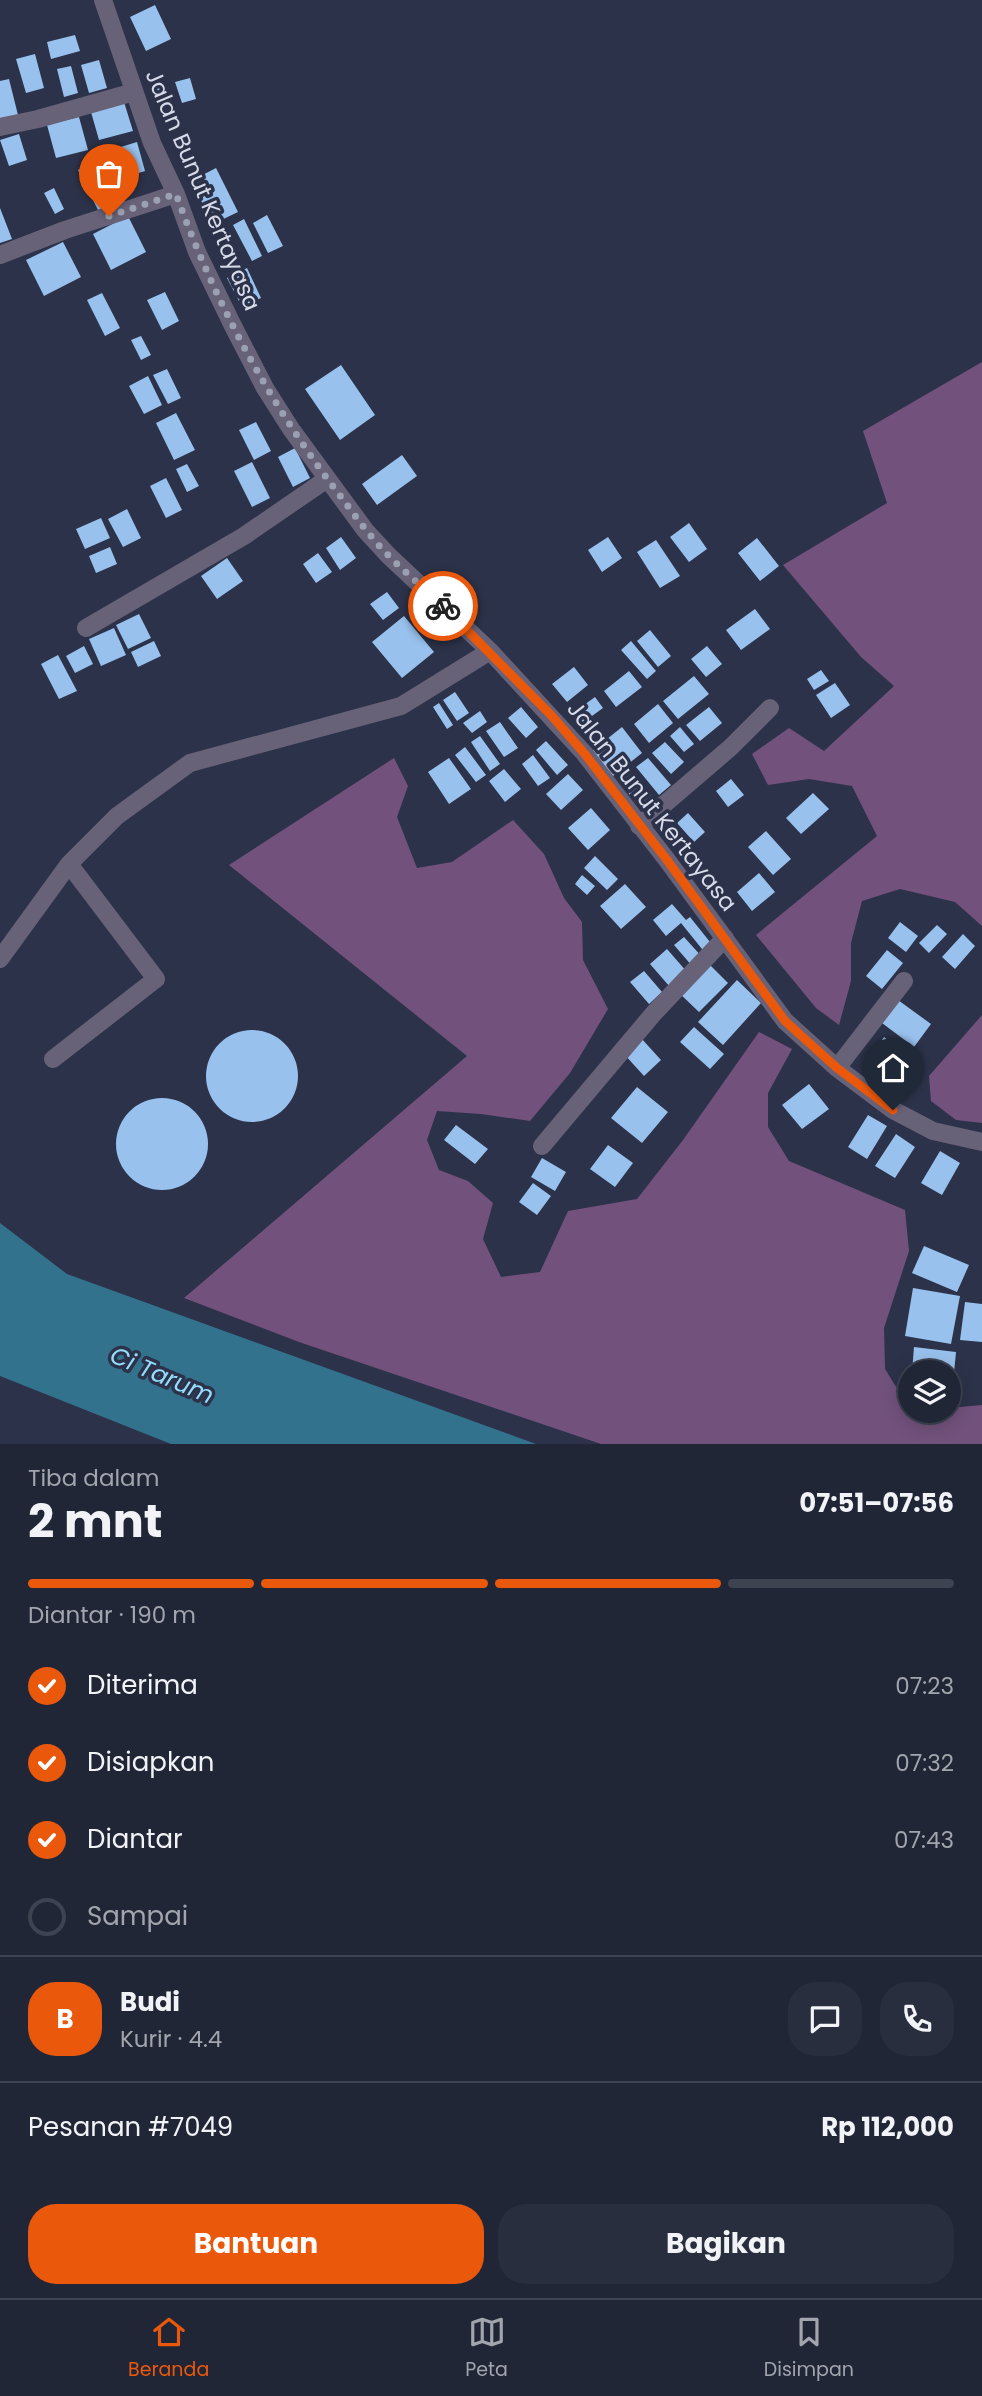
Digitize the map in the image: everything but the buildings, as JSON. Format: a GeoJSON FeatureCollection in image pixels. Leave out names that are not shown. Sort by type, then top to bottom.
{"type":"FeatureCollection","features":[{"type":"Feature","properties":{"kind":"street","name":"Jalan Bunut Kertayasa"},"geometry":{"type":"LineString","coordinates":[[103,0],[152,143],[176,194],[197,252],[265,388],[327,479],[387,555],[489,651],[584,753],[785,1021],[837,1068],[893,1110],[933,1131],[982,1142]]}},
{"type":"Feature","properties":{"kind":"street"},"geometry":{"type":"LineString","coordinates":[[0,127],[134,92]]}},
{"type":"Feature","properties":{"kind":"street"},"geometry":{"type":"LineString","coordinates":[[0,255],[65,230],[176,194]]}},
{"type":"Feature","properties":{"kind":"street"},"geometry":{"type":"LineString","coordinates":[[86,628],[244,536],[327,479]]}},
{"type":"Feature","properties":{"kind":"street"},"geometry":{"type":"LineString","coordinates":[[0,958],[69,864],[117,816],[190,763],[401,706],[489,651]]}},
{"type":"Feature","properties":{"kind":"street"},"geometry":{"type":"LineString","coordinates":[[639,826],[731,747],[770,708]]}},
{"type":"Feature","properties":{"kind":"street"},"geometry":{"type":"LineString","coordinates":[[52,1059],[156,979],[69,864]]}},
{"type":"Feature","properties":{"kind":"street"},"geometry":{"type":"LineString","coordinates":[[542,1146],[654,1013],[725,938]]}},
{"type":"Feature","properties":{"kind":"street"},"geometry":{"type":"LineString","coordinates":[[837,1068],[904,981]]}},
{"type":"Feature","properties":{"kind":"shaded area"},"geometry":{"type":"Polygon","coordinates":[[[982,362],[982,926],[955,902],[900,889],[862,901],[851,943],[851,981],[839,1025],[816,1008],[756,935],[877,836],[852,786],[809,779],[768,785],[752,754],[789,728],[824,751],[894,686],[861,657],[783,565],[887,503],[863,431],[982,362]]]}},
{"type":"Feature","properties":{"kind":"shaded area"},"geometry":{"type":"Polygon","coordinates":[[[394,758],[408,786],[397,817],[417,868],[452,862],[513,820],[544,854],[564,898],[582,922],[583,960],[608,1009],[570,1073],[530,1121],[437,1111],[427,1140],[439,1170],[468,1181],[493,1203],[483,1239],[501,1277],[540,1272],[568,1211],[637,1199],[683,1140],[759,1032],[792,1049],[768,1093],[768,1127],[789,1161],[905,1210],[909,1251],[884,1328],[885,1369],[898,1390],[898,1423],[961,1423],[961,1407],[982,1405],[982,1444],[601,1444],[299,1342],[184,1298],[467,1056],[229,865],[394,758]]]}},
{"type":"Feature","properties":{"kind":"shaded area"},"geometry":{"type":"Polygon","coordinates":[[[982,1015],[982,1123],[956,1120],[931,1101],[929,1076],[982,1015]]]}},
{"type":"Feature","properties":{"kind":"water","name":"Ci Tarum"},"geometry":{"type":"Polygon","coordinates":[[[0,1223],[67,1274],[536,1444],[171,1444],[0,1376],[0,1223]]]}},
{"type":"Feature","properties":{"kind":"way so far"},"geometry":{"type":"LineString","coordinates":[[109,216],[176,194],[197,252],[233,326],[265,388],[291,429],[365,530],[387,555],[443,606]]}},
{"type":"Feature","properties":{"kind":"route"},"geometry":{"type":"LineString","coordinates":[[443,606],[551,715],[584,753],[667,860],[785,1021],[837,1068],[893,1110]]}}]}
